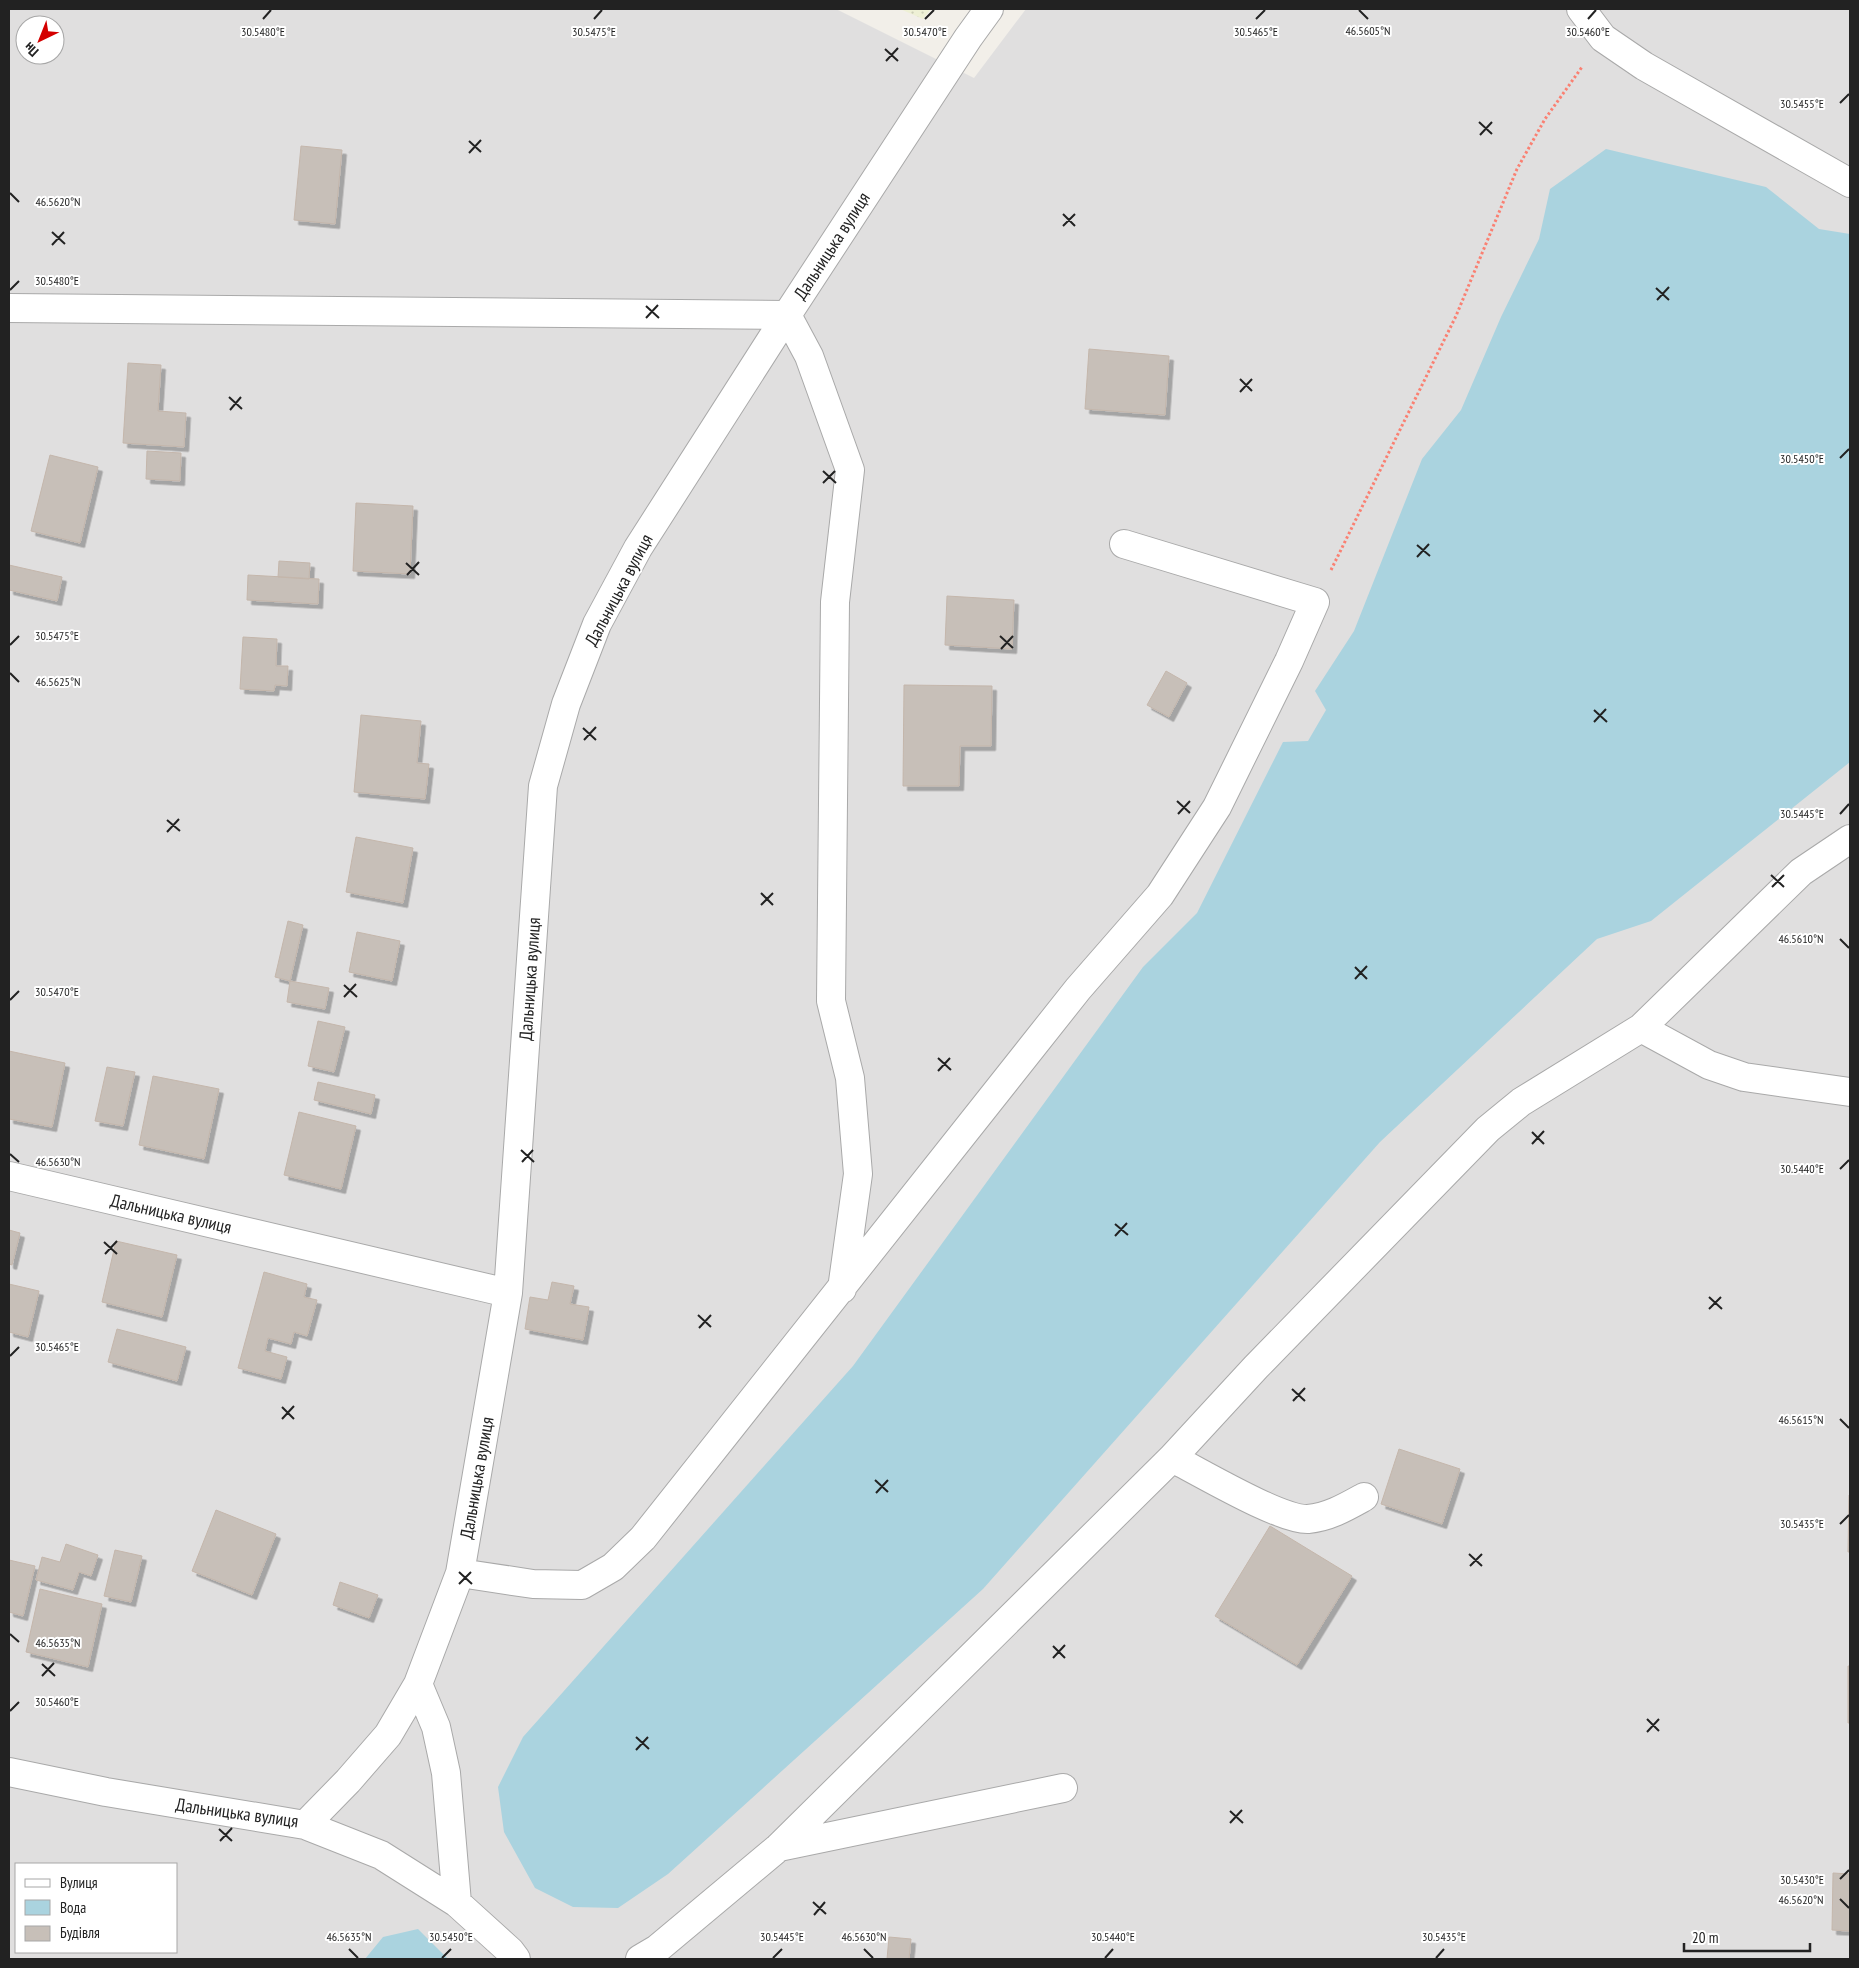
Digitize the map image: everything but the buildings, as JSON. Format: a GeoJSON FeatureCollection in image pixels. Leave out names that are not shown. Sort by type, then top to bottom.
{"type":"FeatureCollection","features":[{"type":"Feature","properties":{"kind":"street","name":"Дальницька вулиця"},"geometry":{"type":"LineString","coordinates":[[9,1772],[106,1792],[305,1825],[388,1736],[418,1684],[460,1573],[508,1293],[543,786],[563,713],[597,624],[638,548],[962,46],[989,9]]}},
{"type":"Feature","properties":{"kind":"street"},"geometry":{"type":"LineString","coordinates":[[1581,9],[1604,38],[1644,66],[1850,183]]}},
{"type":"Feature","properties":{"kind":"street"},"geometry":{"type":"LineString","coordinates":[[9,308],[787,315],[809,356],[850,470],[835,602],[831,1001],[850,1078],[858,1174],[842,1289]]}},
{"type":"Feature","properties":{"kind":"street"},"geometry":{"type":"LineString","coordinates":[[460,1573],[533,1584],[582,1585],[613,1567],[643,1538],[1078,989],[1160,895],[1217,807],[1289,661],[1315,602],[1124,544]]}},
{"type":"Feature","properties":{"kind":"street"},"geometry":{"type":"LineString","coordinates":[[640,1959],[657,1949],[778,1847],[1172,1458],[1256,1366],[1488,1129],[1521,1102],[1642,1028],[1801,872],[1850,840]]}},
{"type":"Feature","properties":{"kind":"street"},"geometry":{"type":"LineString","coordinates":[[1642,1028],[1709,1065],[1744,1076],[1850,1092]]}},
{"type":"Feature","properties":{"kind":"street","name":"Дальницька вулиця"},"geometry":{"type":"LineString","coordinates":[[9,1176],[508,1293]]}},
{"type":"Feature","properties":{"kind":"street"},"geometry":{"type":"LineString","coordinates":[[1172,1458],[1275,1511],[1306,1519],[1336,1513],[1364,1497]]}},
{"type":"Feature","properties":{"kind":"street"},"geometry":{"type":"LineString","coordinates":[[418,1684],[436,1727],[446,1773],[457,1903]]}},
{"type":"Feature","properties":{"kind":"street"},"geometry":{"type":"LineString","coordinates":[[778,1847],[1063,1788]]}},
{"type":"Feature","properties":{"kind":"street"},"geometry":{"type":"LineString","coordinates":[[305,1825],[382,1855],[457,1903],[510,1951],[516,1959]]}},
{"type":"Feature","properties":{"kind":"path"},"geometry":{"type":"LineString","coordinates":[[1315,602],[1456,316],[1517,169],[1545,119],[1604,38]]}},
{"type":"Feature","properties":{"kind":"shaded area"},"geometry":{"type":"Polygon","coordinates":[[[9,9],[836,9],[974,78],[1026,9],[1850,9],[1850,1959],[9,1959],[9,9]]]}},
{"type":"Feature","properties":{"kind":"green space"},"geometry":{"type":"Polygon","coordinates":[[[900,9],[931,9],[923,19],[900,9]]]}},
{"type":"Feature","properties":{"kind":"water"},"geometry":{"type":"Polygon","coordinates":[[[1606,149],[1766,187],[1819,229],[1850,234],[1850,762],[1651,921],[1597,939],[1380,1142],[983,1589],[668,1874],[618,1908],[573,1907],[535,1888],[504,1832],[498,1787],[523,1737],[853,1366],[1143,967],[1197,913],[1283,742],[1308,741],[1326,710],[1315,691],[1354,631],[1422,459],[1461,410],[1501,317],[1539,239],[1550,189],[1606,149]]]}},
{"type":"Feature","properties":{"kind":"water"},"geometry":{"type":"Polygon","coordinates":[[[418,1929],[448,1959],[365,1959],[383,1937],[418,1929]]]}}]}
